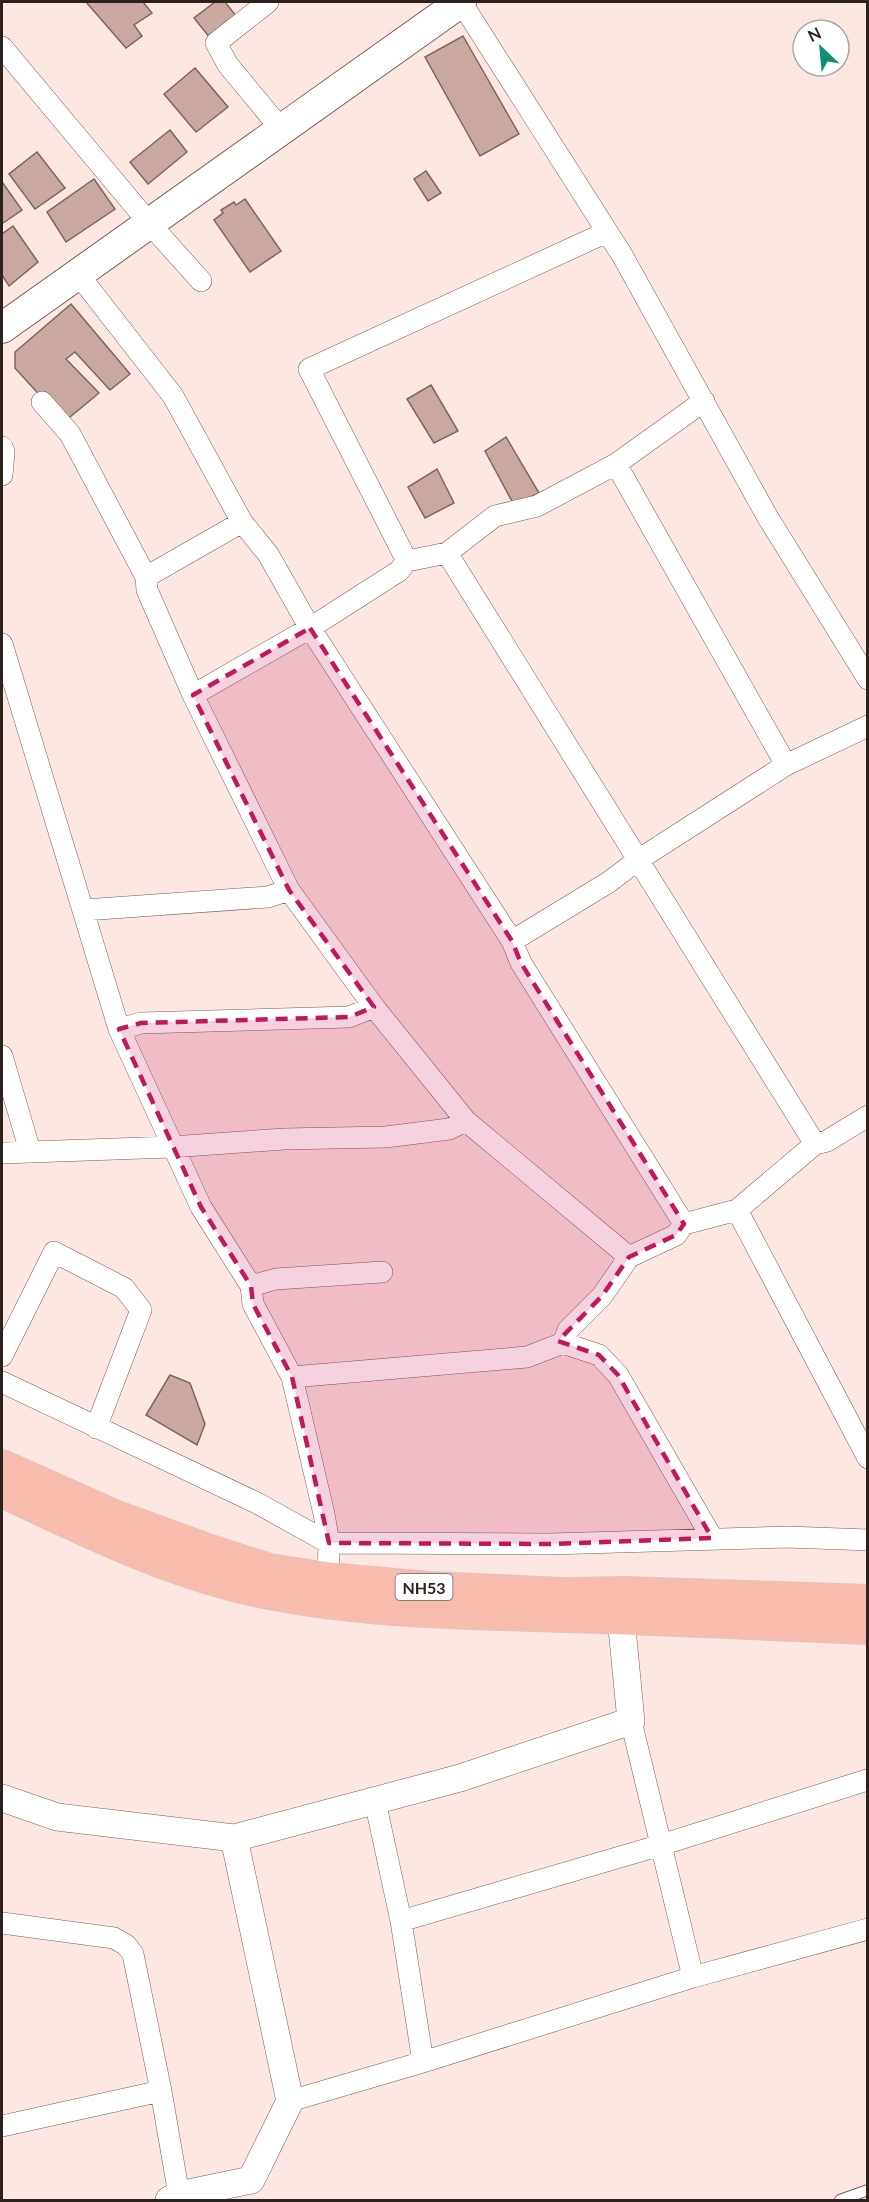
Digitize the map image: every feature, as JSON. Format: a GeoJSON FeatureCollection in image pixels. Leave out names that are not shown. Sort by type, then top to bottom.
{"type":"FeatureCollection","features":[{"type":"Feature","properties":{"kind":"highway","name":"NH53"},"geometry":{"type":"LineString","coordinates":[[2,1466],[114,1516],[269,1570],[328,1579],[429,1588],[553,1594],[626,1593],[867,1601]]}},
{"type":"Feature","properties":{"kind":"highway","name":"NH53"},"geometry":{"type":"LineString","coordinates":[[2,1491],[111,1542],[210,1578],[328,1604],[422,1612],[867,1628]]}},
{"type":"Feature","properties":{"kind":"main road"},"geometry":{"type":"LineString","coordinates":[[5,319],[78,274],[461,2]]}},
{"type":"Feature","properties":{"kind":"street"},"geometry":{"type":"LineString","coordinates":[[268,2],[216,43],[228,65],[281,129]]}},
{"type":"Feature","properties":{"kind":"street"},"geometry":{"type":"LineString","coordinates":[[461,2],[607,232],[767,516],[867,679]]}},
{"type":"Feature","properties":{"kind":"street"},"geometry":{"type":"LineString","coordinates":[[2,47],[149,223],[201,281]]}},
{"type":"Feature","properties":{"kind":"street"},"geometry":{"type":"LineString","coordinates":[[407,561],[309,369],[607,232]]}},
{"type":"Feature","properties":{"kind":"street"},"geometry":{"type":"LineString","coordinates":[[78,274],[172,396],[242,522],[268,554],[310,628],[512,941],[520,963],[684,1224]]}},
{"type":"Feature","properties":{"kind":"street"},"geometry":{"type":"LineString","coordinates":[[193,695],[310,628],[399,571],[407,561],[447,553],[495,516],[537,506],[616,464],[704,401]]}},
{"type":"Feature","properties":{"kind":"street"},"geometry":{"type":"LineString","coordinates":[[42,402],[70,434],[146,577],[147,590],[193,695],[289,890],[374,1007],[466,1121],[629,1257]]}},
{"type":"Feature","properties":{"kind":"street"},"geometry":{"type":"LineString","coordinates":[[2,447],[4,452],[2,476]]}},
{"type":"Feature","properties":{"kind":"street"},"geometry":{"type":"LineString","coordinates":[[616,464],[786,765]]}},
{"type":"Feature","properties":{"kind":"street"},"geometry":{"type":"LineString","coordinates":[[146,577],[242,522]]}},
{"type":"Feature","properties":{"kind":"street"},"geometry":{"type":"LineString","coordinates":[[447,553],[815,1144]]}},
{"type":"Feature","properties":{"kind":"street"},"geometry":{"type":"LineString","coordinates":[[2,644],[119,1029],[171,1147],[201,1207],[251,1287],[253,1304],[292,1377],[324,1514],[329,1543],[328,1579]]}},
{"type":"Feature","properties":{"kind":"street"},"geometry":{"type":"LineString","coordinates":[[512,941],[609,882],[638,860],[786,765],[867,726]]}},
{"type":"Feature","properties":{"kind":"street"},"geometry":{"type":"LineString","coordinates":[[84,910],[268,897],[289,890]]}},
{"type":"Feature","properties":{"kind":"street"},"geometry":{"type":"LineString","coordinates":[[119,1029],[141,1023],[349,1017],[374,1007]]}},
{"type":"Feature","properties":{"kind":"street"},"geometry":{"type":"LineString","coordinates":[[2,1056],[30,1151]]}},
{"type":"Feature","properties":{"kind":"street"},"geometry":{"type":"LineString","coordinates":[[563,1343],[568,1330],[602,1296],[629,1257],[676,1235],[684,1224],[737,1210],[815,1144],[827,1141],[867,1116]]}},
{"type":"Feature","properties":{"kind":"street"},"geometry":{"type":"LineString","coordinates":[[2,1153],[171,1147],[284,1138],[386,1137],[449,1129],[466,1121]]}},
{"type":"Feature","properties":{"kind":"street"},"geometry":{"type":"LineString","coordinates":[[737,1210],[867,1458]]}},
{"type":"Feature","properties":{"kind":"street"},"geometry":{"type":"LineString","coordinates":[[2,1356],[54,1252],[124,1288],[141,1310],[96,1428]]}},
{"type":"Feature","properties":{"kind":"street"},"geometry":{"type":"LineString","coordinates":[[251,1287],[276,1279],[382,1272]]}},
{"type":"Feature","properties":{"kind":"street"},"geometry":{"type":"LineString","coordinates":[[292,1377],[527,1357],[563,1343],[599,1355],[618,1375],[712,1538]]}},
{"type":"Feature","properties":{"kind":"street"},"geometry":{"type":"LineString","coordinates":[[2,1382],[257,1503],[329,1543],[550,1544],[788,1537],[867,1540]]}},
{"type":"Feature","properties":{"kind":"street"},"geometry":{"type":"LineString","coordinates":[[621,1618],[631,1720],[693,1977]]}},
{"type":"Feature","properties":{"kind":"street"},"geometry":{"type":"LineString","coordinates":[[2,1797],[57,1817],[234,1838],[460,1778],[631,1720]]}},
{"type":"Feature","properties":{"kind":"street"},"geometry":{"type":"LineString","coordinates":[[401,1921],[661,1845],[867,1780]]}},
{"type":"Feature","properties":{"kind":"street"},"geometry":{"type":"LineString","coordinates":[[375,1801],[401,1921],[423,2062]]}},
{"type":"Feature","properties":{"kind":"street"},"geometry":{"type":"LineString","coordinates":[[2,1923],[114,1938],[126,1945],[133,1954],[161,2091],[174,2198],[251,2180],[290,2101],[234,1838]]}},
{"type":"Feature","properties":{"kind":"street"},"geometry":{"type":"LineString","coordinates":[[290,2101],[423,2062],[693,1977],[867,1929]]}},
{"type":"Feature","properties":{"kind":"street"},"geometry":{"type":"LineString","coordinates":[[2,2126],[161,2091]]}},
{"type":"Feature","properties":{"kind":"lane"},"geometry":{"type":"LineString","coordinates":[[840,2200],[867,2190]]}},
{"type":"Feature","properties":{"kind":"highlighted area"},"geometry":{"type":"Polygon","coordinates":[[[310,628],[512,941],[521,963],[684,1224],[676,1235],[629,1257],[602,1296],[558,1341],[599,1355],[618,1375],[712,1538],[550,1544],[329,1543],[292,1377],[253,1304],[251,1286],[201,1207],[119,1029],[141,1023],[349,1017],[374,1007],[289,890],[193,695],[310,628]]]}},
{"type":"Feature","properties":{"kind":"building"},"geometry":{"type":"Polygon","coordinates":[[[86,2],[143,2],[152,13],[134,25],[142,36],[126,48],[86,2]]]}},
{"type":"Feature","properties":{"kind":"building"},"geometry":{"type":"Polygon","coordinates":[[[215,2],[225,2],[237,17],[210,38],[194,18],[215,2]]]}},
{"type":"Feature","properties":{"kind":"building"},"geometry":{"type":"Polygon","coordinates":[[[463,36],[519,134],[480,156],[425,57],[463,36]]]}},
{"type":"Feature","properties":{"kind":"building"},"geometry":{"type":"Polygon","coordinates":[[[195,68],[228,107],[196,132],[164,94],[195,68]]]}},
{"type":"Feature","properties":{"kind":"building"},"geometry":{"type":"Polygon","coordinates":[[[170,130],[187,152],[148,184],[130,162],[170,130]]]}},
{"type":"Feature","properties":{"kind":"building"},"geometry":{"type":"Polygon","coordinates":[[[37,152],[65,188],[35,209],[9,174],[37,152]]]}},
{"type":"Feature","properties":{"kind":"building"},"geometry":{"type":"Polygon","coordinates":[[[426,171],[441,193],[428,201],[414,179],[426,171]]]}},
{"type":"Feature","properties":{"kind":"building"},"geometry":{"type":"Polygon","coordinates":[[[94,179],[115,209],[66,242],[47,212],[94,179]]]}},
{"type":"Feature","properties":{"kind":"building"},"geometry":{"type":"Polygon","coordinates":[[[2,182],[22,210],[3,223],[2,221],[2,182]]]}},
{"type":"Feature","properties":{"kind":"building"},"geometry":{"type":"Polygon","coordinates":[[[245,199],[281,251],[250,272],[214,220],[223,213],[221,210],[234,202],[236,205],[245,199]]]}},
{"type":"Feature","properties":{"kind":"building"},"geometry":{"type":"Polygon","coordinates":[[[13,226],[38,262],[9,286],[2,275],[2,234],[13,226]]]}},
{"type":"Feature","properties":{"kind":"building"},"geometry":{"type":"Polygon","coordinates":[[[71,304],[130,374],[110,390],[75,352],[66,359],[99,393],[64,422],[15,368],[15,352],[71,304]]]}},
{"type":"Feature","properties":{"kind":"building"},"geometry":{"type":"Polygon","coordinates":[[[431,385],[458,431],[434,443],[407,399],[431,385]]]}},
{"type":"Feature","properties":{"kind":"building"},"geometry":{"type":"Polygon","coordinates":[[[506,437],[539,493],[514,505],[485,451],[506,437]]]}},
{"type":"Feature","properties":{"kind":"building"},"geometry":{"type":"Polygon","coordinates":[[[437,469],[454,503],[425,518],[408,487],[437,469]]]}},
{"type":"Feature","properties":{"kind":"building"},"geometry":{"type":"Polygon","coordinates":[[[170,1375],[190,1383],[205,1424],[197,1445],[146,1415],[170,1375]]]}}]}
